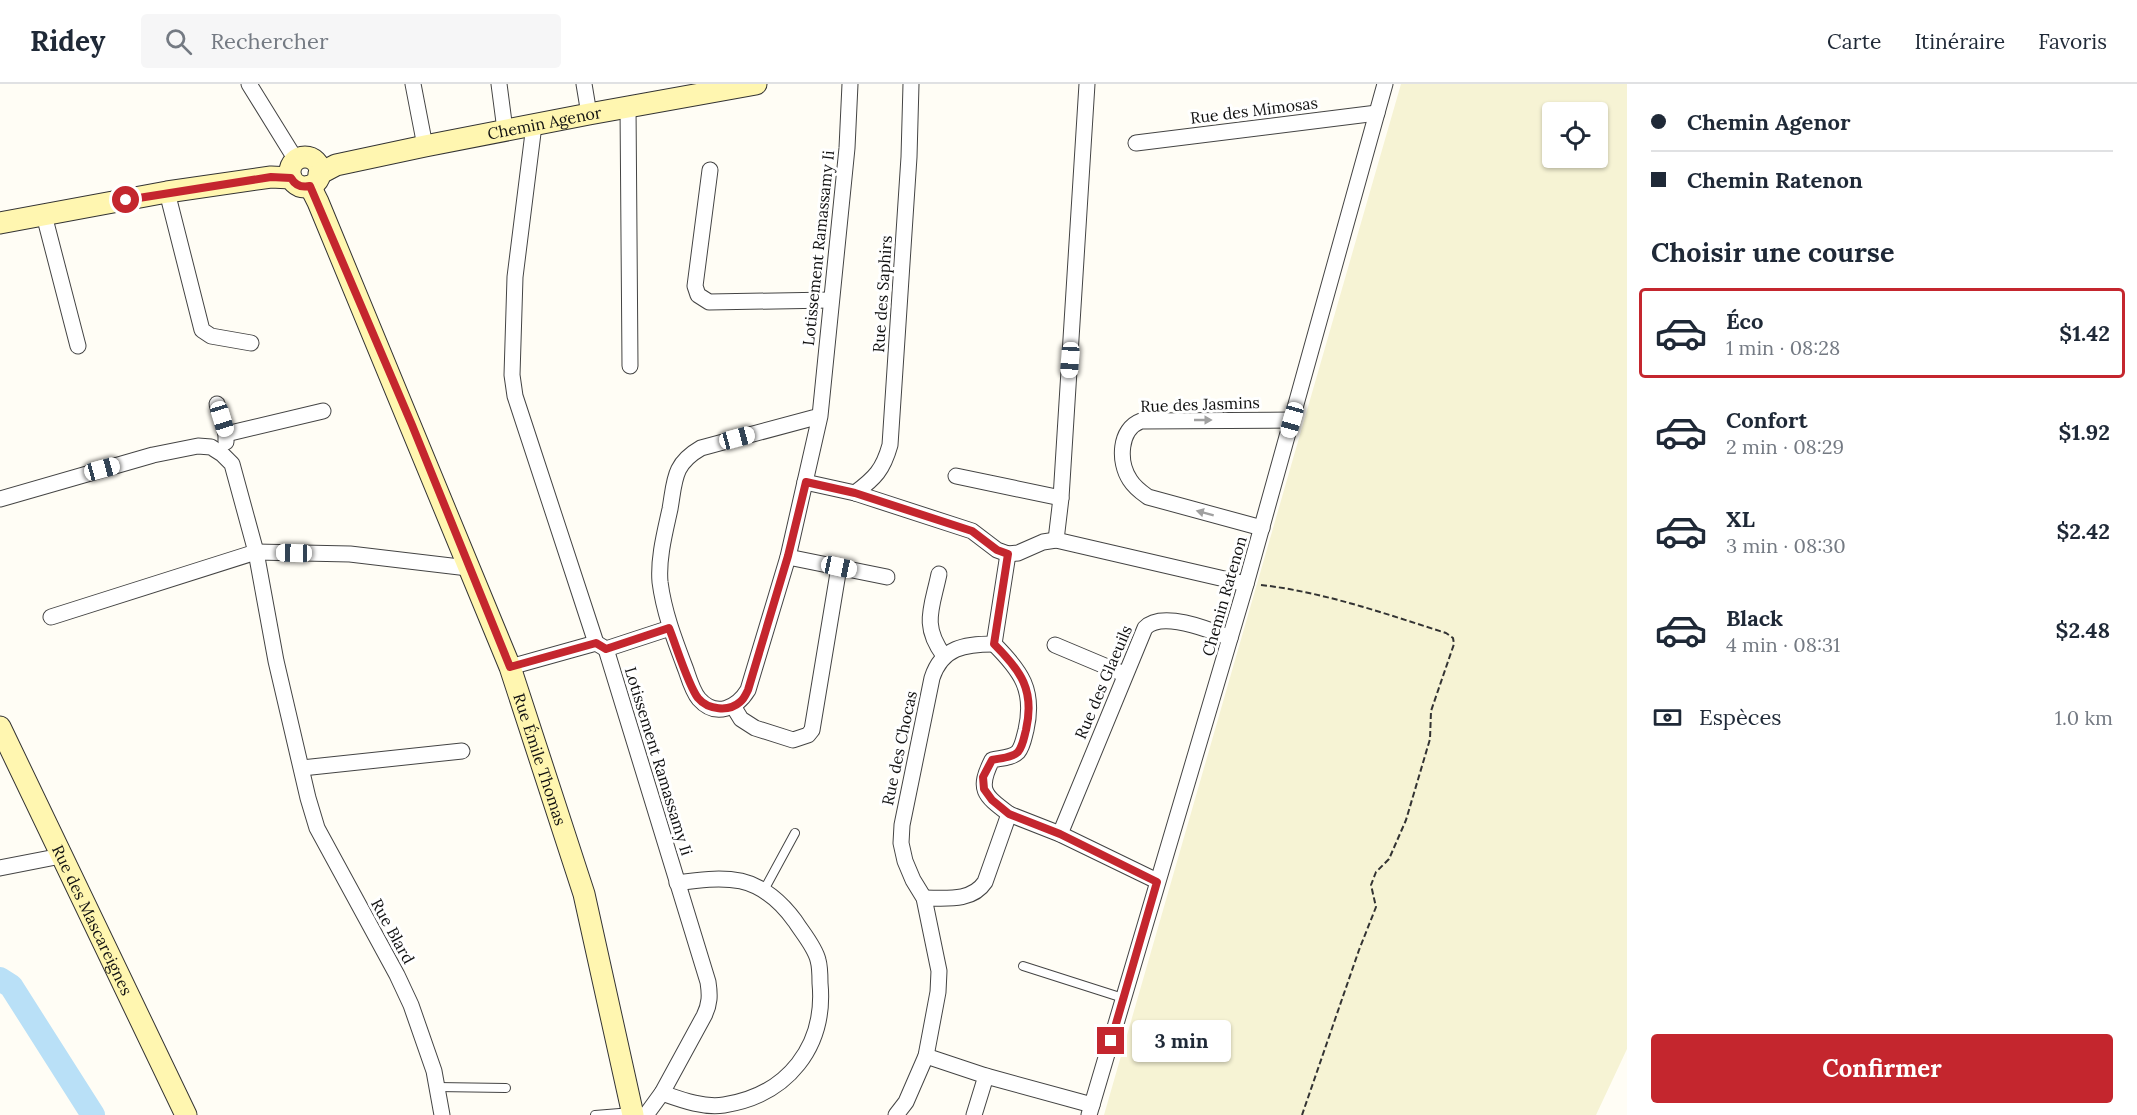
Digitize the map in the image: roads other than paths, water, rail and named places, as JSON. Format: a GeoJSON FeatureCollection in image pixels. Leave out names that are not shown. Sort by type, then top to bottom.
{"type":"FeatureCollection","features":[{"type":"Feature","properties":{"kind":"street"},"geometry":{"type":"LineString","coordinates":[[249,84],[304,171]]}},
{"type":"Feature","properties":{"kind":"street"},"geometry":{"type":"LineString","coordinates":[[413,84],[424,146]]}},
{"type":"Feature","properties":{"kind":"street"},"geometry":{"type":"LineString","coordinates":[[499,84],[505,130]]}},
{"type":"Feature","properties":{"kind":"street"},"geometry":{"type":"LineString","coordinates":[[584,84],[589,114]]}},
{"type":"Feature","properties":{"kind":"street","name":"Chemin Agenor"},"geometry":{"type":"LineString","coordinates":[[0,223],[167,192],[304,171],[628,106],[756,84]]}},
{"type":"Feature","properties":{"kind":"street","name":"Lotissement Ramassamy Ii"},"geometry":{"type":"LineString","coordinates":[[733,706],[741,701],[748,690],[788,556],[820,416],[847,148],[850,84]]}},
{"type":"Feature","properties":{"kind":"street","name":"Rue des Saphirs"},"geometry":{"type":"LineString","coordinates":[[855,493],[879,473],[890,445],[909,157],[911,84]]}},
{"type":"Feature","properties":{"kind":"street"},"geometry":{"type":"LineString","coordinates":[[1056,540],[1061,498],[1087,84]]}},
{"type":"Feature","properties":{"kind":"street","name":"Chemin Ratenon"},"geometry":{"type":"LineString","coordinates":[[1090,1110],[1246,584],[1385,84]]}},
{"type":"Feature","properties":{"kind":"street"},"geometry":{"type":"LineString","coordinates":[[628,106],[630,366]]}},
{"type":"Feature","properties":{"kind":"street","name":"Rue des Mimosas"},"geometry":{"type":"LineString","coordinates":[[1136,142],[1377,113]]}},
{"type":"Feature","properties":{"kind":"street"},"geometry":{"type":"LineString","coordinates":[[534,125],[515,277],[512,375],[515,396],[601,646]]}},
{"type":"Feature","properties":{"kind":"street"},"geometry":{"type":"LineString","coordinates":[[710,170],[695,286],[698,295],[709,302],[831,300]]}},
{"type":"Feature","properties":{"kind":"street","name":"Rue Émile Thomas"},"geometry":{"type":"LineString","coordinates":[[304,171],[412,425],[510,667],[584,894],[637,1114]]}},
{"type":"Feature","properties":{"kind":"street"},"geometry":{"type":"LineString","coordinates":[[167,192],[202,330],[211,336],[251,344]]}},
{"type":"Feature","properties":{"kind":"street"},"geometry":{"type":"LineString","coordinates":[[44,215],[78,346]]}},
{"type":"Feature","properties":{"kind":"street"},"geometry":{"type":"LineString","coordinates":[[0,499],[163,453],[198,446],[211,447],[222,454],[226,434],[217,404]]}},
{"type":"Feature","properties":{"kind":"street"},"geometry":{"type":"LineString","coordinates":[[226,434],[323,411]]}},
{"type":"Feature","properties":{"kind":"street"},"geometry":{"type":"LineString","coordinates":[[820,416],[701,448],[688,455],[676,471],[661,557],[660,580],[669,628],[698,698],[711,707],[723,709],[733,706],[741,719],[755,728],[793,740],[808,735],[812,730],[839,567]]}},
{"type":"Feature","properties":{"kind":"street","name":"Rue des Jasmins"},"geometry":{"type":"LineString","coordinates":[[1262,528],[1148,497],[1136,489],[1128,478],[1124,465],[1125,437],[1128,429],[1134,423],[1141,421],[1292,420]]}},
{"type":"Feature","properties":{"kind":"street","name":"Rue Blard"},"geometry":{"type":"LineString","coordinates":[[222,454],[232,464],[256,552],[276,661],[317,828],[397,975],[415,1016],[434,1071],[442,1115]]}},
{"type":"Feature","properties":{"kind":"street"},"geometry":{"type":"LineString","coordinates":[[956,476],[1061,498]]}},
{"type":"Feature","properties":{"kind":"street"},"geometry":{"type":"LineString","coordinates":[[806,482],[855,493],[972,531],[997,550],[1008,554],[1018,553],[1043,542],[1056,540],[1246,584]]}},
{"type":"Feature","properties":{"kind":"street"},"geometry":{"type":"LineString","coordinates":[[51,617],[256,552],[350,554],[468,568]]}},
{"type":"Feature","properties":{"kind":"street"},"geometry":{"type":"LineString","coordinates":[[994,644],[1008,554]]}},
{"type":"Feature","properties":{"kind":"street"},"geometry":{"type":"LineString","coordinates":[[788,556],[887,577]]}},
{"type":"Feature","properties":{"kind":"street"},"geometry":{"type":"LineString","coordinates":[[939,574],[929,621],[930,633],[944,656],[952,651],[976,644],[994,644],[1022,676],[1028,698],[1028,719],[1022,744],[1018,752],[1011,756],[992,760],[983,777],[984,789],[992,800],[1009,814],[1060,834],[1157,882]]}},
{"type":"Feature","properties":{"kind":"street","name":"Rue des Glaeuils"},"geometry":{"type":"LineString","coordinates":[[1060,834],[1124,674],[1141,635],[1150,622],[1166,621],[1204,628],[1230,638]]}},
{"type":"Feature","properties":{"kind":"street","name":"Lotissement Ramassamy Ii"},"geometry":{"type":"LineString","coordinates":[[510,667],[669,628]]}},
{"type":"Feature","properties":{"kind":"street"},"geometry":{"type":"LineString","coordinates":[[1055,645],[1124,674]]}},
{"type":"Feature","properties":{"kind":"street","name":"Lotissement Ramassamy Ii"},"geometry":{"type":"LineString","coordinates":[[601,646],[708,982],[710,995],[709,1005],[662,1094],[637,1114]]}},
{"type":"Feature","properties":{"kind":"street","name":"Rue des Chocas"},"geometry":{"type":"LineString","coordinates":[[896,1115],[906,1102],[926,1056],[938,992],[939,970],[924,898],[905,861],[901,843],[902,825],[932,678],[944,656]]}},
{"type":"Feature","properties":{"kind":"street","name":"Rue des Mascareignes"},"geometry":{"type":"LineString","coordinates":[[0,727],[186,1115]]}},
{"type":"Feature","properties":{"kind":"street"},"geometry":{"type":"LineString","coordinates":[[302,768],[462,751]]}},
{"type":"Feature","properties":{"kind":"street"},"geometry":{"type":"LineString","coordinates":[[924,898],[954,898],[979,891],[985,882],[1009,814]]}},
{"type":"Feature","properties":{"kind":"street"},"geometry":{"type":"LineString","coordinates":[[0,868],[61,856]]}},
{"type":"Feature","properties":{"kind":"street"},"geometry":{"type":"LineString","coordinates":[[662,1094],[694,1103],[723,1105],[752,1098],[781,1083],[803,1059],[817,1032],[822,999],[818,959],[786,909],[764,890],[742,881],[719,879],[677,884]]}},
{"type":"Feature","properties":{"kind":"street"},"geometry":{"type":"LineString","coordinates":[[926,1056],[1090,1110]]}},
{"type":"Feature","properties":{"kind":"street"},"geometry":{"type":"LineString","coordinates":[[974,1115],[986,1076]]}},
{"type":"Feature","properties":{"kind":"lane"},"geometry":{"type":"LineString","coordinates":[[764,890],[795,833]]}},
{"type":"Feature","properties":{"kind":"lane"},"geometry":{"type":"LineString","coordinates":[[1023,966],[1123,998]]}},
{"type":"Feature","properties":{"kind":"lane"},"geometry":{"type":"LineString","coordinates":[[437,1087],[506,1088]]}},
{"type":"Feature","properties":{"kind":"lane"},"geometry":{"type":"LineString","coordinates":[[595,1115],[637,1114]]}},
{"type":"Feature","properties":{"kind":"waterway"},"geometry":{"type":"LineString","coordinates":[[0,979],[11,986],[93,1115]]}}]}
